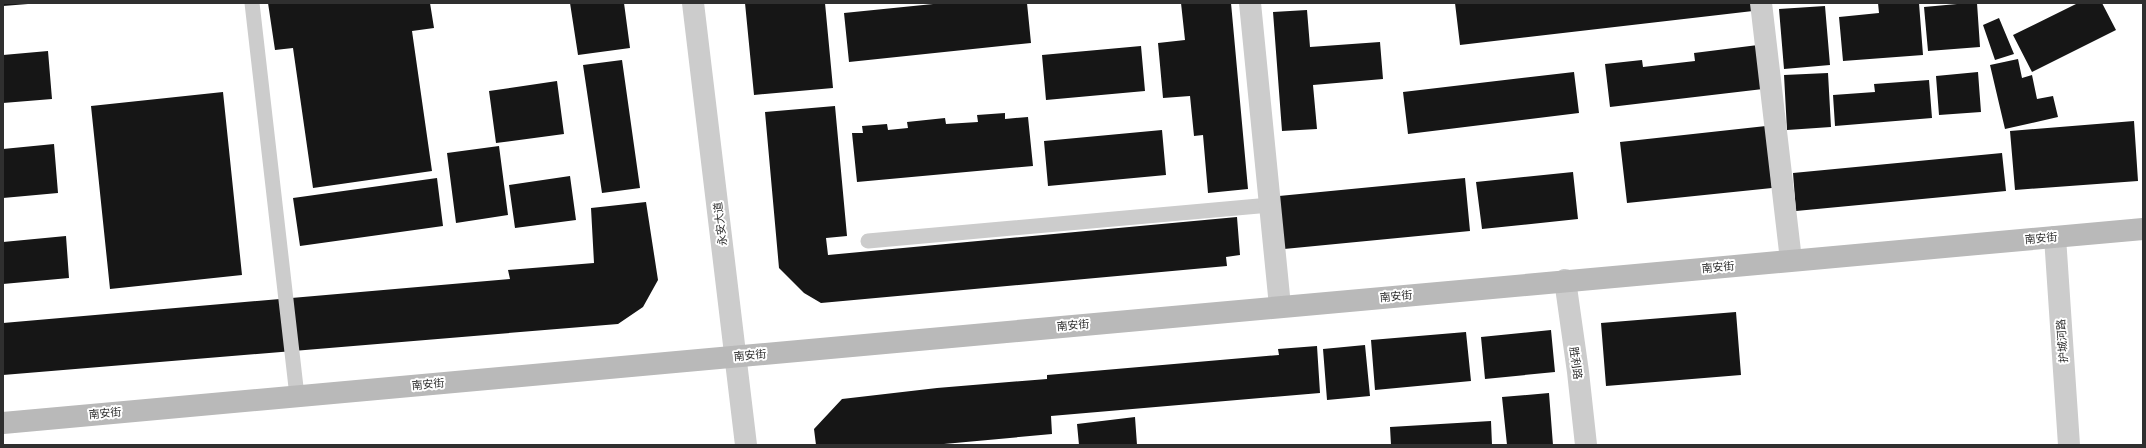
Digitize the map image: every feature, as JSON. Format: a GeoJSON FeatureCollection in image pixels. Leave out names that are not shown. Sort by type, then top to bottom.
{"type":"FeatureCollection","features":[{"type":"Feature","properties":{"kind":"main road","name":"南安街"},"geometry":{"type":"LineString","coordinates":[[3,423],[1565,280],[2143,229]]}},
{"type":"Feature","properties":{"kind":"street","name":"永安大道"},"geometry":{"type":"LineString","coordinates":[[693,3],[746,445]]}},
{"type":"Feature","properties":{"kind":"street"},"geometry":{"type":"LineString","coordinates":[[1250,3],[1280,306]]}},
{"type":"Feature","properties":{"kind":"street"},"geometry":{"type":"LineString","coordinates":[[1761,3],[1791,260]]}},
{"type":"Feature","properties":{"kind":"street","name":"护城河路"},"geometry":{"type":"LineString","coordinates":[[2055,236],[2069,445]]}},
{"type":"Feature","properties":{"kind":"street","name":"胜利路"},"geometry":{"type":"LineString","coordinates":[[1565,280],[1578,372],[1586,445]]}},
{"type":"Feature","properties":{"kind":"lane"},"geometry":{"type":"LineString","coordinates":[[252,3],[297,396]]}},
{"type":"Feature","properties":{"kind":"lane"},"geometry":{"type":"LineString","coordinates":[[868,241],[1270,205]]}},
{"type":"Feature","properties":{"kind":"building"},"geometry":{"type":"Polygon","coordinates":[[[3,3],[28,3],[28,4],[3,6],[3,3]]]}},
{"type":"Feature","properties":{"kind":"building"},"geometry":{"type":"Polygon","coordinates":[[[268,3],[430,3],[434,28],[412,31],[432,171],[313,188],[293,48],[275,50],[268,3]]]}},
{"type":"Feature","properties":{"kind":"building"},"geometry":{"type":"Polygon","coordinates":[[[570,3],[624,3],[630,48],[578,55],[570,3]]]}},
{"type":"Feature","properties":{"kind":"building"},"geometry":{"type":"Polygon","coordinates":[[[745,3],[825,3],[833,88],[754,95],[745,3]]]}},
{"type":"Feature","properties":{"kind":"building"},"geometry":{"type":"Polygon","coordinates":[[[943,3],[1027,3],[1031,43],[849,62],[844,13],[943,3]]]}},
{"type":"Feature","properties":{"kind":"building"},"geometry":{"type":"Polygon","coordinates":[[[1181,3],[1231,3],[1248,189],[1208,193],[1203,135],[1194,136],[1190,96],[1163,98],[1158,43],[1185,40],[1181,3]]]}},
{"type":"Feature","properties":{"kind":"building"},"geometry":{"type":"Polygon","coordinates":[[[1455,3],[1752,3],[1753,11],[1460,45],[1455,3]]]}},
{"type":"Feature","properties":{"kind":"building"},"geometry":{"type":"Polygon","coordinates":[[[1878,3],[1919,3],[1923,55],[1843,61],[1839,17],[1879,13],[1878,3]]]}},
{"type":"Feature","properties":{"kind":"building"},"geometry":{"type":"Polygon","coordinates":[[[1977,3],[1980,47],[1928,51],[1924,7],[1977,3]]]}},
{"type":"Feature","properties":{"kind":"building"},"geometry":{"type":"Polygon","coordinates":[[[2078,3],[2102,3],[2116,30],[2032,72],[2013,35],[2078,3]]]}},
{"type":"Feature","properties":{"kind":"building"},"geometry":{"type":"Polygon","coordinates":[[[1825,6],[1830,65],[1784,69],[1779,9],[1825,6]]]}},
{"type":"Feature","properties":{"kind":"building"},"geometry":{"type":"Polygon","coordinates":[[[1307,10],[1310,47],[1380,42],[1383,79],[1313,85],[1317,129],[1282,131],[1273,12],[1307,10]]]}},
{"type":"Feature","properties":{"kind":"building"},"geometry":{"type":"Polygon","coordinates":[[[1999,18],[2014,54],[1995,60],[1983,25],[1999,18]]]}},
{"type":"Feature","properties":{"kind":"building"},"geometry":{"type":"Polygon","coordinates":[[[1758,45],[1763,89],[1610,107],[1605,64],[1642,60],[1643,67],[1695,61],[1694,53],[1758,45]]]}},
{"type":"Feature","properties":{"kind":"building"},"geometry":{"type":"Polygon","coordinates":[[[1141,46],[1145,91],[1046,100],[1042,55],[1141,46]]]}},
{"type":"Feature","properties":{"kind":"building"},"geometry":{"type":"Polygon","coordinates":[[[48,51],[52,99],[3,103],[3,55],[48,51]]]}},
{"type":"Feature","properties":{"kind":"building"},"geometry":{"type":"Polygon","coordinates":[[[2018,59],[2022,78],[2032,75],[2037,99],[2053,96],[2058,117],[2005,129],[1990,65],[2018,59]]]}},
{"type":"Feature","properties":{"kind":"building"},"geometry":{"type":"Polygon","coordinates":[[[622,60],[640,188],[602,193],[583,65],[622,60]]]}},
{"type":"Feature","properties":{"kind":"building"},"geometry":{"type":"Polygon","coordinates":[[[1574,72],[1579,113],[1408,134],[1403,92],[1574,72]]]}},
{"type":"Feature","properties":{"kind":"building"},"geometry":{"type":"Polygon","coordinates":[[[1978,72],[1981,112],[1939,115],[1936,76],[1978,72]]]}},
{"type":"Feature","properties":{"kind":"building"},"geometry":{"type":"Polygon","coordinates":[[[1828,73],[1831,127],[1787,130],[1784,75],[1828,73]]]}},
{"type":"Feature","properties":{"kind":"building"},"geometry":{"type":"Polygon","coordinates":[[[1929,80],[1932,118],[1835,126],[1833,95],[1875,92],[1874,84],[1929,80]]]}},
{"type":"Feature","properties":{"kind":"building"},"geometry":{"type":"Polygon","coordinates":[[[557,81],[564,134],[496,143],[489,91],[557,81]]]}},
{"type":"Feature","properties":{"kind":"building"},"geometry":{"type":"Polygon","coordinates":[[[223,92],[242,275],[110,289],[91,106],[223,92]]]}},
{"type":"Feature","properties":{"kind":"building"},"geometry":{"type":"Polygon","coordinates":[[[835,106],[847,236],[826,238],[828,255],[1237,217],[1240,255],[1226,257],[1227,266],[821,303],[804,293],[779,268],[765,112],[835,106]]]}},
{"type":"Feature","properties":{"kind":"building"},"geometry":{"type":"Polygon","coordinates":[[[1005,113],[1005,119],[1028,117],[1033,166],[857,182],[852,133],[863,133],[862,126],[887,124],[888,130],[908,128],[907,122],[945,118],[946,124],[978,122],[977,115],[1005,113]]]}},
{"type":"Feature","properties":{"kind":"building"},"geometry":{"type":"Polygon","coordinates":[[[2134,121],[2138,181],[2015,190],[2010,131],[2134,121]]]}},
{"type":"Feature","properties":{"kind":"building"},"geometry":{"type":"Polygon","coordinates":[[[1766,126],[1772,188],[1627,203],[1620,142],[1766,126]]]}},
{"type":"Feature","properties":{"kind":"building"},"geometry":{"type":"Polygon","coordinates":[[[1162,130],[1166,175],[1048,186],[1044,141],[1162,130]]]}},
{"type":"Feature","properties":{"kind":"building"},"geometry":{"type":"Polygon","coordinates":[[[54,144],[58,193],[3,198],[3,149],[54,144]]]}},
{"type":"Feature","properties":{"kind":"building"},"geometry":{"type":"Polygon","coordinates":[[[499,146],[508,215],[456,223],[447,153],[499,146]]]}},
{"type":"Feature","properties":{"kind":"building"},"geometry":{"type":"Polygon","coordinates":[[[2002,153],[2006,191],[1796,211],[1793,173],[2002,153]]]}},
{"type":"Feature","properties":{"kind":"building"},"geometry":{"type":"Polygon","coordinates":[[[1573,172],[1578,219],[1482,229],[1476,182],[1573,172]]]}},
{"type":"Feature","properties":{"kind":"building"},"geometry":{"type":"Polygon","coordinates":[[[570,176],[576,220],[515,228],[509,185],[570,176]]]}},
{"type":"Feature","properties":{"kind":"building"},"geometry":{"type":"Polygon","coordinates":[[[437,178],[443,226],[300,246],[293,198],[437,178]]]}},
{"type":"Feature","properties":{"kind":"building"},"geometry":{"type":"Polygon","coordinates":[[[1465,178],[1470,231],[1284,249],[1279,196],[1465,178]]]}},
{"type":"Feature","properties":{"kind":"building"},"geometry":{"type":"Polygon","coordinates":[[[646,202],[658,280],[643,307],[618,324],[3,375],[3,323],[510,279],[508,270],[594,263],[591,208],[646,202]]]}},
{"type":"Feature","properties":{"kind":"building"},"geometry":{"type":"Polygon","coordinates":[[[66,236],[69,278],[3,284],[3,242],[66,236]]]}},
{"type":"Feature","properties":{"kind":"building"},"geometry":{"type":"Polygon","coordinates":[[[1736,312],[1741,375],[1606,386],[1601,323],[1736,312]]]}},
{"type":"Feature","properties":{"kind":"building"},"geometry":{"type":"Polygon","coordinates":[[[1551,330],[1555,372],[1485,379],[1481,337],[1551,330]]]}},
{"type":"Feature","properties":{"kind":"building"},"geometry":{"type":"Polygon","coordinates":[[[1466,332],[1471,381],[1375,390],[1371,340],[1466,332]]]}},
{"type":"Feature","properties":{"kind":"building"},"geometry":{"type":"Polygon","coordinates":[[[1365,345],[1370,396],[1327,400],[1323,349],[1365,345]]]}},
{"type":"Feature","properties":{"kind":"building"},"geometry":{"type":"Polygon","coordinates":[[[1317,346],[1320,393],[1051,416],[1052,434],[933,445],[816,445],[814,429],[842,399],[937,388],[1047,379],[1047,375],[1279,355],[1278,349],[1317,346]]]}},
{"type":"Feature","properties":{"kind":"building"},"geometry":{"type":"Polygon","coordinates":[[[1549,393],[1553,445],[1507,445],[1502,397],[1549,393]]]}},
{"type":"Feature","properties":{"kind":"building"},"geometry":{"type":"Polygon","coordinates":[[[1135,417],[1137,445],[1079,445],[1077,424],[1135,417]]]}},
{"type":"Feature","properties":{"kind":"building"},"geometry":{"type":"Polygon","coordinates":[[[1491,421],[1492,445],[1391,445],[1390,427],[1491,421]]]}}]}
